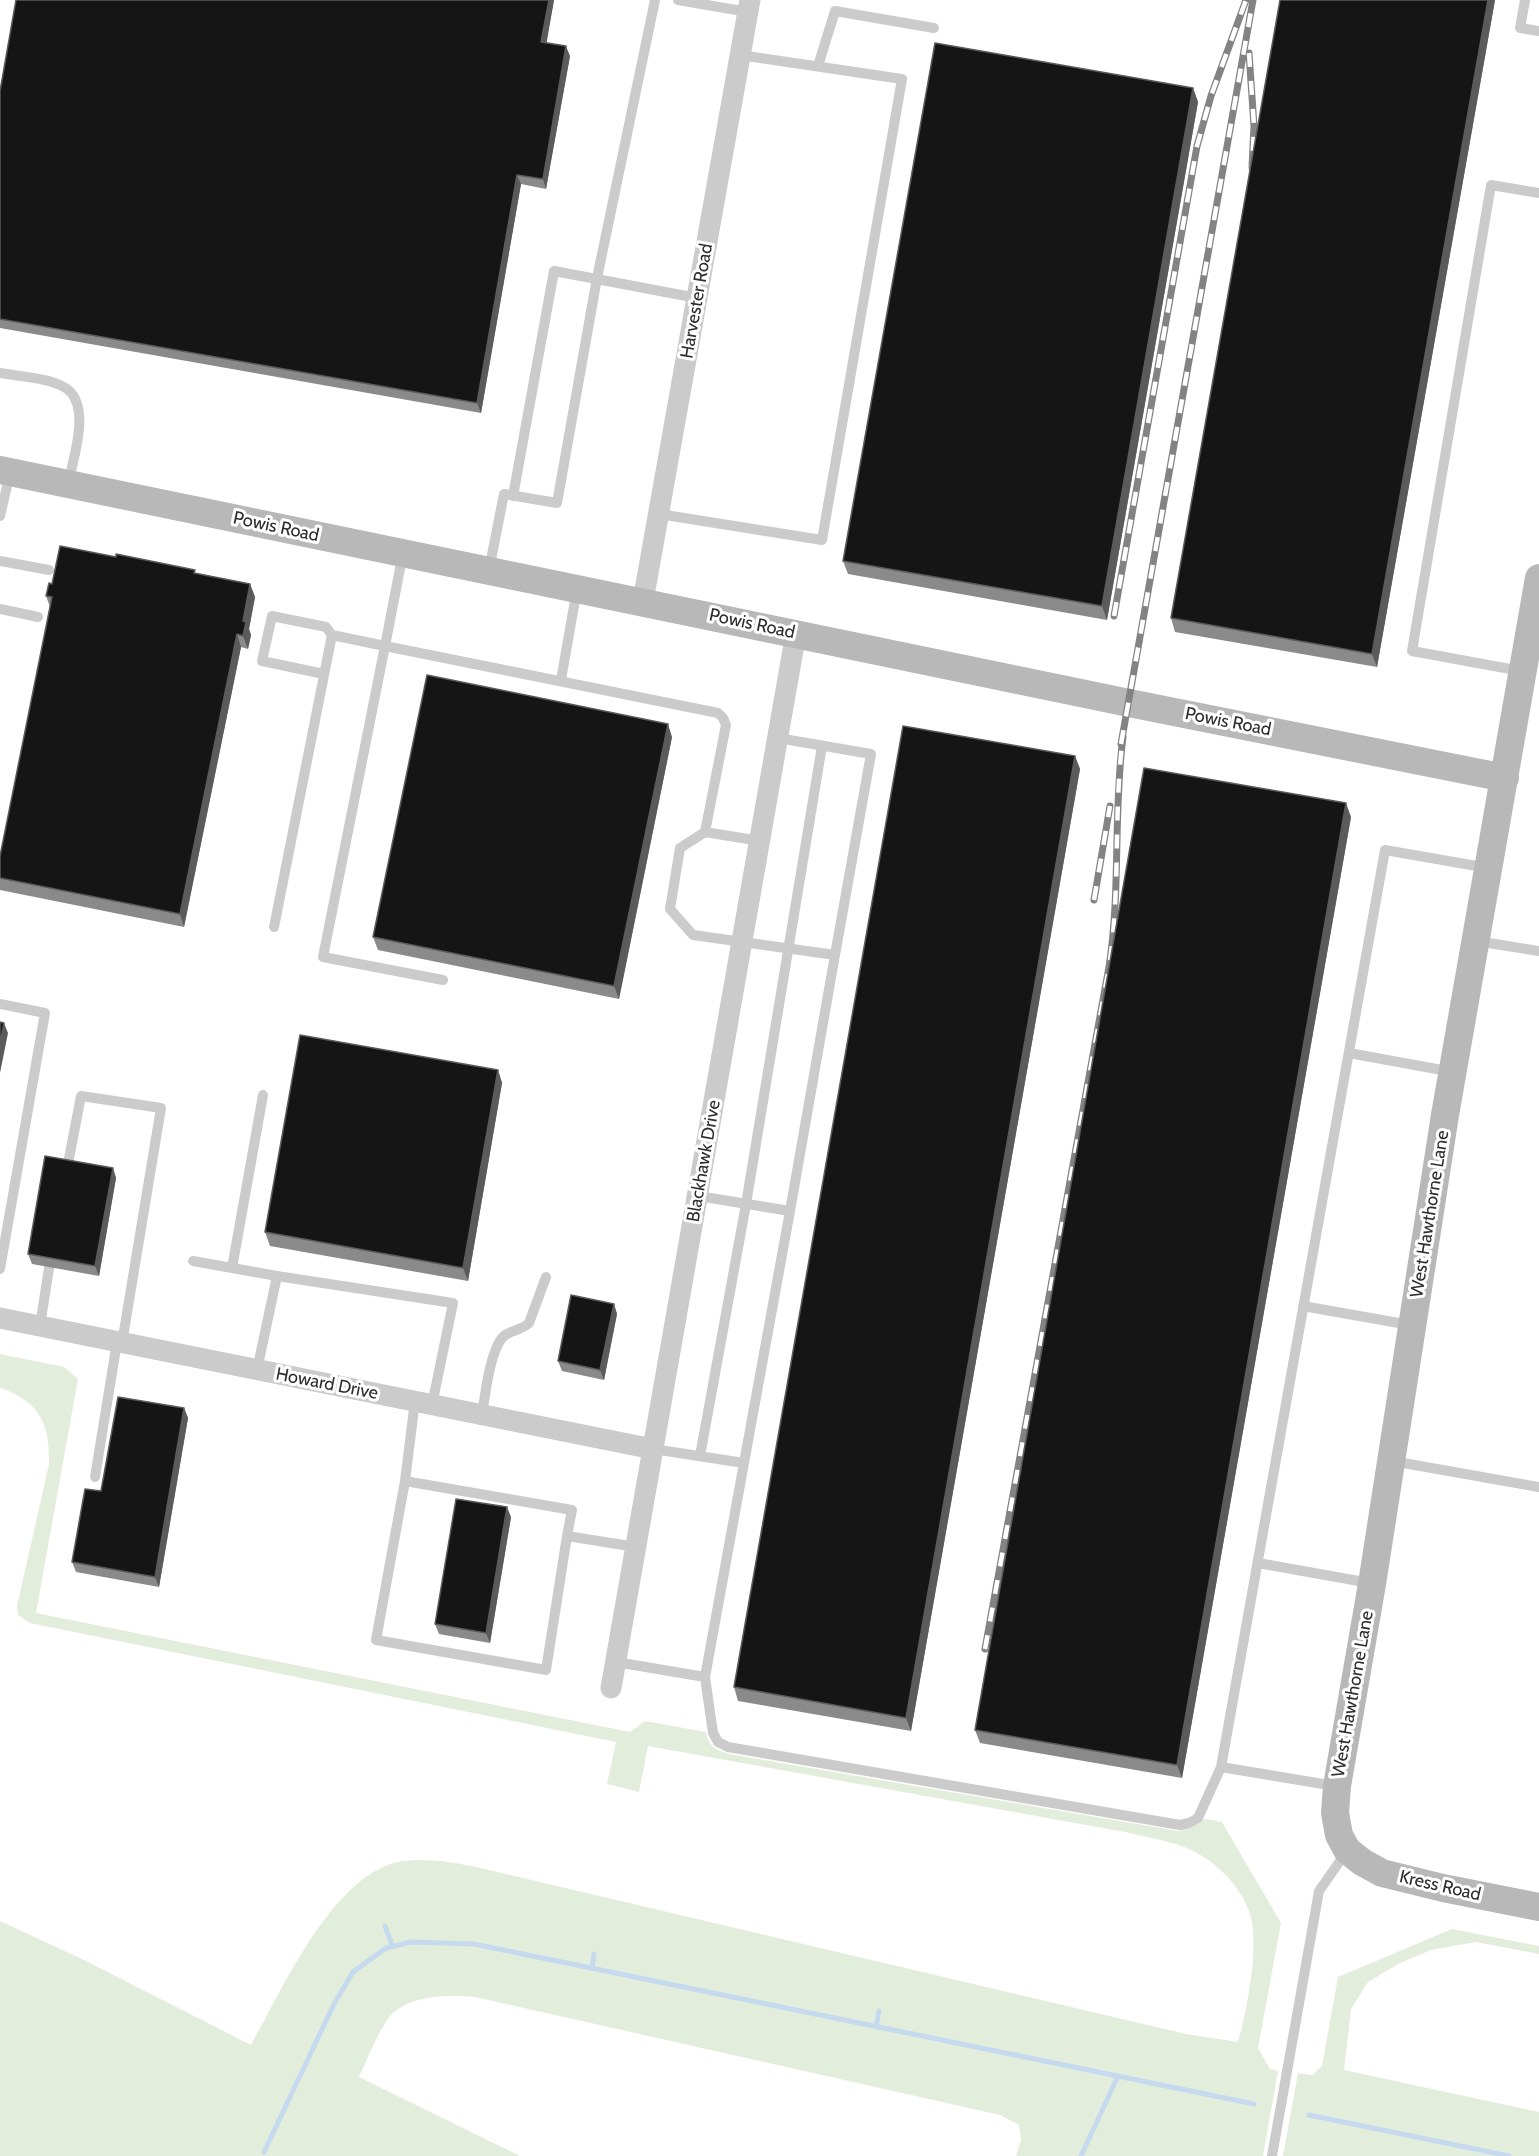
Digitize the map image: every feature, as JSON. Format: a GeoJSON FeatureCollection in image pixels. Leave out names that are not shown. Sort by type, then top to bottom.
{"type":"FeatureCollection","features":[{"type":"Feature","properties":{"kind":"street","name":"Harvester Road"},"geometry":{"type":"LineString","coordinates":[[643,601],[749,6]]}},
{"type":"Feature","properties":{"kind":"street","name":"Powis Road"},"geometry":{"type":"LineString","coordinates":[[5,472],[1504,778]]}},
{"type":"Feature","properties":{"kind":"street","name":"West Hawthorne Lane"},"geometry":{"type":"LineString","coordinates":[[1347,1850],[1339,1835],[1335,1813],[1337,1786],[1392,1461],[1453,1072],[1523,671],[1536,615],[1539,578]]}},
{"type":"Feature","properties":{"kind":"street","name":"Blackhawk Drive"},"geometry":{"type":"LineString","coordinates":[[611,1688],[796,633]]}},
{"type":"Feature","properties":{"kind":"street","name":"Howard Drive"},"geometry":{"type":"LineString","coordinates":[[0,1318],[653,1449]]}},
{"type":"Feature","properties":{"kind":"street","name":"Kress Road"},"geometry":{"type":"LineString","coordinates":[[1347,1850],[1382,1873],[1539,1907]]}},
{"type":"Feature","properties":{"kind":"lane"},"geometry":{"type":"LineString","coordinates":[[489,570],[504,494],[557,503],[597,278],[655,0]]}},
{"type":"Feature","properties":{"kind":"lane"},"geometry":{"type":"LineString","coordinates":[[678,0],[749,6]]}},
{"type":"Feature","properties":{"kind":"lane"},"geometry":{"type":"LineString","coordinates":[[1525,0],[1520,28],[1539,31]]}},
{"type":"Feature","properties":{"kind":"lane"},"geometry":{"type":"LineString","coordinates":[[818,66],[835,11],[934,28]]}},
{"type":"Feature","properties":{"kind":"lane"},"geometry":{"type":"LineString","coordinates":[[659,514],[822,540],[902,79],[740,55]]}},
{"type":"Feature","properties":{"kind":"lane"},"geometry":{"type":"LineString","coordinates":[[1523,671],[1412,651],[1491,185],[1539,193]]}},
{"type":"Feature","properties":{"kind":"lane"},"geometry":{"type":"LineString","coordinates":[[513,496],[554,271],[697,298]]}},
{"type":"Feature","properties":{"kind":"lane"},"geometry":{"type":"LineString","coordinates":[[0,373],[63,386],[76,398],[80,409],[80,422],[68,484]]}},
{"type":"Feature","properties":{"kind":"lane"},"geometry":{"type":"LineString","coordinates":[[0,516],[5,472]]}},
{"type":"Feature","properties":{"kind":"lane"},"geometry":{"type":"LineString","coordinates":[[403,553],[323,957],[443,980]]}},
{"type":"Feature","properties":{"kind":"lane"},"geometry":{"type":"LineString","coordinates":[[0,561],[49,570]]}},
{"type":"Feature","properties":{"kind":"lane"},"geometry":{"type":"LineString","coordinates":[[561,680],[578,588]]}},
{"type":"Feature","properties":{"kind":"lane"},"geometry":{"type":"LineString","coordinates":[[0,609],[38,617]]}},
{"type":"Feature","properties":{"kind":"lane"},"geometry":{"type":"LineString","coordinates":[[324,674],[262,661],[272,616],[326,627],[332,635],[718,713],[726,725],[705,832]]}},
{"type":"Feature","properties":{"kind":"lane"},"geometry":{"type":"LineString","coordinates":[[274,927],[332,635]]}},
{"type":"Feature","properties":{"kind":"lane"},"geometry":{"type":"LineString","coordinates":[[778,738],[871,754],[705,1677],[713,1734],[718,1742],[786,1757],[1180,1825],[1198,1818],[1221,1767],[1385,850],[1489,868]]}},
{"type":"Feature","properties":{"kind":"lane"},"geometry":{"type":"LineString","coordinates":[[700,1456],[746,1204],[822,746]]}},
{"type":"Feature","properties":{"kind":"lane"},"geometry":{"type":"LineString","coordinates":[[760,841],[705,832],[680,848],[670,909],[693,935],[835,955]]}},
{"type":"Feature","properties":{"kind":"lane"},"geometry":{"type":"LineString","coordinates":[[1476,941],[1539,951]]}},
{"type":"Feature","properties":{"kind":"lane"},"geometry":{"type":"LineString","coordinates":[[0,1004],[45,1013],[3,1231],[0,1269]]}},
{"type":"Feature","properties":{"kind":"lane"},"geometry":{"type":"LineString","coordinates":[[1349,1053],[1453,1072]]}},
{"type":"Feature","properties":{"kind":"lane"},"geometry":{"type":"LineString","coordinates":[[232,1268],[263,1095]]}},
{"type":"Feature","properties":{"kind":"lane"},"geometry":{"type":"LineString","coordinates":[[67,1169],[81,1096],[161,1108],[95,1477]]}},
{"type":"Feature","properties":{"kind":"lane"},"geometry":{"type":"LineString","coordinates":[[698,1196],[790,1211]]}},
{"type":"Feature","properties":{"kind":"lane"},"geometry":{"type":"LineString","coordinates":[[193,1261],[453,1303],[423,1403],[405,1481],[376,1640],[546,1670],[572,1510],[405,1481]]}},
{"type":"Feature","properties":{"kind":"lane"},"geometry":{"type":"LineString","coordinates":[[40,1326],[50,1268]]}},
{"type":"Feature","properties":{"kind":"lane"},"geometry":{"type":"LineString","coordinates":[[257,1370],[277,1276]]}},
{"type":"Feature","properties":{"kind":"lane"},"geometry":{"type":"LineString","coordinates":[[482,1414],[493,1357],[504,1336],[525,1328],[529,1323],[546,1278]]}},
{"type":"Feature","properties":{"kind":"lane"},"geometry":{"type":"LineString","coordinates":[[1303,1306],[1413,1326]]}},
{"type":"Feature","properties":{"kind":"lane"},"geometry":{"type":"LineString","coordinates":[[653,1449],[744,1463]]}},
{"type":"Feature","properties":{"kind":"lane"},"geometry":{"type":"LineString","coordinates":[[1392,1461],[1539,1486]]}},
{"type":"Feature","properties":{"kind":"lane"},"geometry":{"type":"LineString","coordinates":[[567,1536],[636,1547]]}},
{"type":"Feature","properties":{"kind":"lane"},"geometry":{"type":"LineString","coordinates":[[1258,1563],[1372,1584]]}},
{"type":"Feature","properties":{"kind":"lane"},"geometry":{"type":"LineString","coordinates":[[616,1662],[705,1677]]}},
{"type":"Feature","properties":{"kind":"lane"},"geometry":{"type":"LineString","coordinates":[[1221,1767],[1337,1786]]}},
{"type":"Feature","properties":{"kind":"lane"},"geometry":{"type":"LineString","coordinates":[[1272,2156],[1319,1891],[1347,1850]]}},
{"type":"Feature","properties":{"kind":"green space"},"geometry":{"type":"Polygon","coordinates":[[[0,1354],[64,1367],[78,1379],[36,1613],[630,1732],[645,1721],[706,1732],[713,1747],[729,1754],[1178,1831],[1190,1828],[1205,1819],[1222,1822],[1281,1923],[1258,2048],[1270,2069],[1278,2071],[1263,2156],[1016,2156],[1021,2140],[1019,2125],[1000,2115],[475,1997],[440,1996],[406,2005],[388,2019],[359,2077],[520,2156],[0,2156],[0,1921],[84,1960],[251,2045],[295,1965],[333,1908],[355,1885],[379,1869],[413,1860],[472,1866],[1186,2034],[1238,2042],[1248,1996],[1254,1942],[1250,1914],[1240,1892],[1215,1865],[1195,1852],[1170,1842],[648,1746],[639,1792],[607,1784],[616,1742],[30,1623],[18,1615],[17,1606],[49,1464],[49,1450],[44,1426],[33,1407],[14,1393],[0,1388],[0,1354]]]}},
{"type":"Feature","properties":{"kind":"green space"},"geometry":{"type":"Polygon","coordinates":[[[1452,1929],[1539,1946],[1539,1954],[1476,1942],[1431,1950],[1398,1964],[1368,1982],[1351,2009],[1344,2070],[1539,2112],[1539,2156],[1283,2156],[1298,2073],[1312,2075],[1322,2066],[1338,1977],[1452,1929]]]}},
{"type":"Feature","properties":{"kind":"building"},"geometry":{"type":"Polygon","coordinates":[[[16,0],[549,0],[541,42],[566,46],[543,179],[517,175],[477,403],[0,319],[0,91],[16,0]]]}},
{"type":"Feature","properties":{"kind":"building"},"geometry":{"type":"Polygon","coordinates":[[[1280,0],[1488,0],[1372,654],[1171,618],[1280,0]]]}},
{"type":"Feature","properties":{"kind":"building"},"geometry":{"type":"Polygon","coordinates":[[[935,43],[1193,88],[1102,606],[843,561],[935,43]]]}},
{"type":"Feature","properties":{"kind":"building"},"geometry":{"type":"Polygon","coordinates":[[[60,546],[116,557],[116,554],[250,584],[243,621],[246,622],[243,636],[237,634],[180,914],[0,878],[0,856],[52,597],[46,596],[49,583],[52,584],[60,546]]]}},
{"type":"Feature","properties":{"kind":"building"},"geometry":{"type":"Polygon","coordinates":[[[427,675],[668,724],[614,986],[373,937],[427,675]]]}},
{"type":"Feature","properties":{"kind":"building"},"geometry":{"type":"Polygon","coordinates":[[[903,726],[1075,756],[906,1718],[734,1687],[903,726]]]}},
{"type":"Feature","properties":{"kind":"building"},"geometry":{"type":"Polygon","coordinates":[[[1144,768],[1346,803],[1177,1765],[975,1730],[1144,768]]]}},
{"type":"Feature","properties":{"kind":"building"},"geometry":{"type":"Polygon","coordinates":[[[0,1022],[4,1023],[0,1045],[0,1022]]]}},
{"type":"Feature","properties":{"kind":"building"},"geometry":{"type":"Polygon","coordinates":[[[300,1035],[498,1070],[463,1268],[265,1232],[300,1035]]]}},
{"type":"Feature","properties":{"kind":"building"},"geometry":{"type":"Polygon","coordinates":[[[45,1156],[113,1168],[95,1266],[28,1254],[45,1156]]]}},
{"type":"Feature","properties":{"kind":"building"},"geometry":{"type":"Polygon","coordinates":[[[571,1295],[614,1304],[600,1370],[558,1361],[571,1295]]]}},
{"type":"Feature","properties":{"kind":"building"},"geometry":{"type":"Polygon","coordinates":[[[118,1397],[184,1408],[155,1577],[72,1562],[85,1489],[101,1491],[118,1397]]]}},
{"type":"Feature","properties":{"kind":"building"},"geometry":{"type":"Polygon","coordinates":[[[456,1499],[507,1507],[486,1633],[435,1624],[456,1499]]]}},
{"type":"Feature","properties":{"kind":"waterway"},"geometry":{"type":"LineString","coordinates":[[385,1926],[393,1947]]}},
{"type":"Feature","properties":{"kind":"waterway"},"geometry":{"type":"LineString","coordinates":[[264,2152],[334,2004],[353,1972],[386,1948],[411,1942],[474,1944],[1254,2104]]}},
{"type":"Feature","properties":{"kind":"waterway"},"geometry":{"type":"LineString","coordinates":[[592,1968],[594,1954]]}},
{"type":"Feature","properties":{"kind":"waterway"},"geometry":{"type":"LineString","coordinates":[[876,2027],[879,2011]]}},
{"type":"Feature","properties":{"kind":"waterway"},"geometry":{"type":"LineString","coordinates":[[1081,2156],[1118,2076]]}},
{"type":"Feature","properties":{"kind":"waterway"},"geometry":{"type":"LineString","coordinates":[[1309,2115],[1509,2156]]}},
{"type":"Feature","properties":{"kind":"railway"},"geometry":{"type":"LineString","coordinates":[[1114,616],[1197,146],[1211,96],[1246,0]]}},
{"type":"Feature","properties":{"kind":"railway"},"geometry":{"type":"LineString","coordinates":[[1121,744],[1253,0]]}},
{"type":"Feature","properties":{"kind":"railway"},"geometry":{"type":"LineString","coordinates":[[1249,53],[1254,126],[1252,167]]}},
{"type":"Feature","properties":{"kind":"railway"},"geometry":{"type":"LineString","coordinates":[[985,1649],[1109,967],[1115,909],[1118,794],[1123,737]]}},
{"type":"Feature","properties":{"kind":"railway"},"geometry":{"type":"LineString","coordinates":[[1094,900],[1110,806]]}}]}
